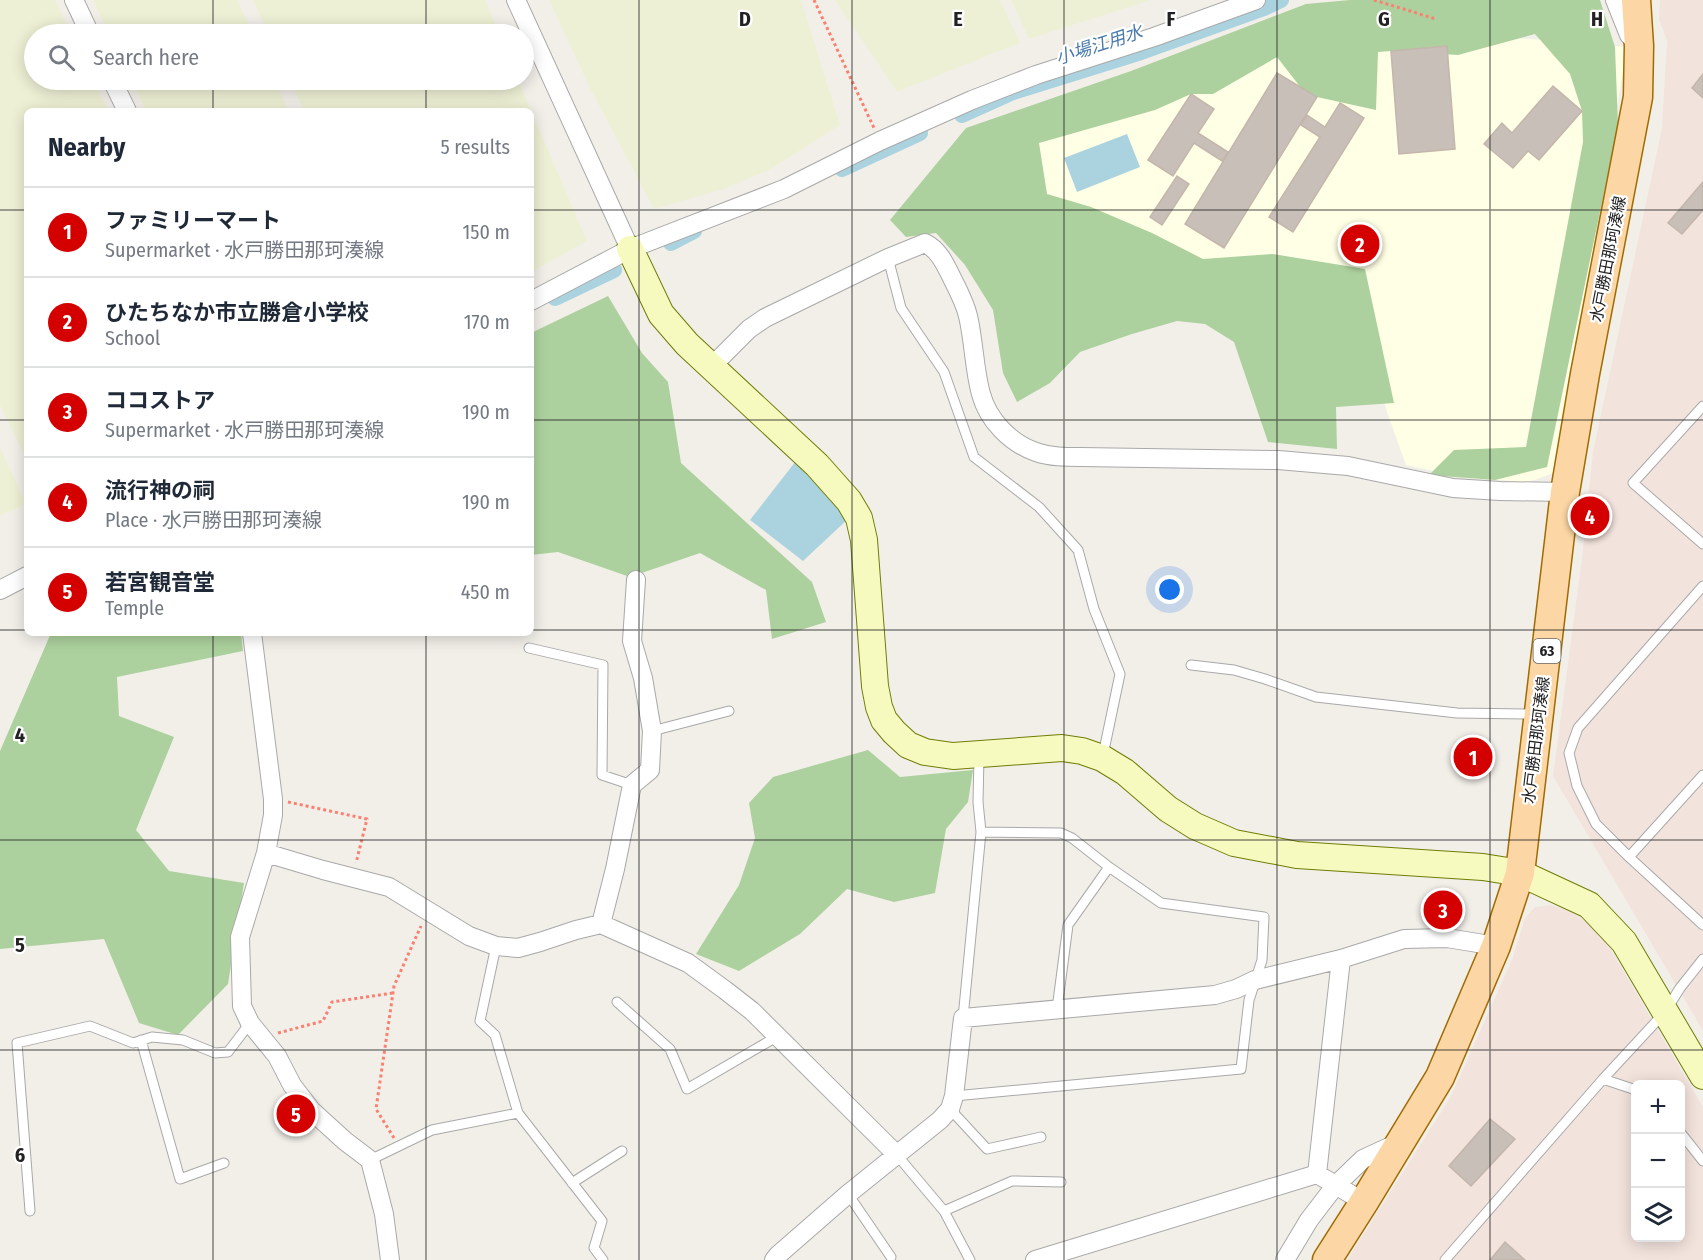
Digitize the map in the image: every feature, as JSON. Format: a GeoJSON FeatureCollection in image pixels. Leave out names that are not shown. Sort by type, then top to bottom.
{"type":"FeatureCollection","features":[{"type":"Feature","properties":{"kind":"main road","name":"水戸勝田那珂湊線"},"geometry":{"type":"LineString","coordinates":[[1327,1260],[1440,1077],[1496,946],[1520,873],[1565,492],[1638,97],[1639,46],[1636,0]]}},
{"type":"Feature","properties":{"kind":"street"},"geometry":{"type":"LineString","coordinates":[[74,0],[85,24]]}},
{"type":"Feature","properties":{"kind":"street"},"geometry":{"type":"LineString","coordinates":[[516,0],[527,24]]}},
{"type":"Feature","properties":{"kind":"street"},"geometry":{"type":"LineString","coordinates":[[534,299],[630,249],[784,189],[880,141],[972,100],[1036,75],[1154,37],[1256,0]]}},
{"type":"Feature","properties":{"kind":"street"},"geometry":{"type":"LineString","coordinates":[[1615,0],[1629,35],[1639,46]]}},
{"type":"Feature","properties":{"kind":"street"},"geometry":{"type":"LineString","coordinates":[[534,39],[661,314],[687,344],[817,465],[849,501],[859,518],[864,540],[875,686],[879,707],[884,720],[908,745],[925,752],[953,756],[1062,748],[1082,751],[1102,758],[1125,771],[1168,809],[1195,826],[1234,843],[1297,855],[1483,867],[1520,873],[1589,905],[1624,942],[1703,1076]]}},
{"type":"Feature","properties":{"kind":"street"},"geometry":{"type":"LineString","coordinates":[[117,90],[126,108]]}},
{"type":"Feature","properties":{"kind":"street"},"geometry":{"type":"LineString","coordinates":[[712,366],[749,329],[765,318],[888,258],[925,243],[935,248],[944,261],[968,315],[981,394],[990,415],[1017,443],[1035,452],[1055,456],[1081,457],[1278,460],[1348,466],[1453,488],[1565,492]]}},
{"type":"Feature","properties":{"kind":"street"},"geometry":{"type":"LineString","coordinates":[[0,590],[24,578]]}},
{"type":"Feature","properties":{"kind":"street"},"geometry":{"type":"LineString","coordinates":[[601,924],[632,785],[650,770],[652,731],[643,678],[632,642],[636,580]]}},
{"type":"Feature","properties":{"kind":"street"},"geometry":{"type":"LineString","coordinates":[[252,636],[273,799],[273,815],[267,853],[240,937],[242,1006],[250,1023],[277,1056],[292,1085],[312,1111],[370,1160],[384,1214],[390,1260]]}},
{"type":"Feature","properties":{"kind":"street"},"geometry":{"type":"LineString","coordinates":[[267,853],[389,887],[469,936],[496,946],[518,948],[601,924],[688,963],[752,1011],[896,1154]]}},
{"type":"Feature","properties":{"kind":"street"},"geometry":{"type":"LineString","coordinates":[[778,1258],[848,1194],[940,1120],[952,1102],[963,1018],[1215,995],[1255,980],[1341,959],[1404,939],[1447,938],[1496,946]]}},
{"type":"Feature","properties":{"kind":"street"},"geometry":{"type":"LineString","coordinates":[[1317,1174],[1341,959]]}},
{"type":"Feature","properties":{"kind":"street"},"geometry":{"type":"LineString","coordinates":[[1285,1260],[1309,1220],[1335,1186],[1364,1159],[1399,1144]]}},
{"type":"Feature","properties":{"kind":"street"},"geometry":{"type":"LineString","coordinates":[[1317,1174],[1364,1202]]}},
{"type":"Feature","properties":{"kind":"street"},"geometry":{"type":"LineString","coordinates":[[1035,1260],[1317,1174]]}},
{"type":"Feature","properties":{"kind":"lane"},"geometry":{"type":"LineString","coordinates":[[888,258],[901,308],[944,372],[974,457],[1040,507],[1078,550],[1094,609],[1120,674],[1102,758]]}},
{"type":"Feature","properties":{"kind":"lane"},"geometry":{"type":"LineString","coordinates":[[1703,406],[1632,483],[1703,544]]}},
{"type":"Feature","properties":{"kind":"lane"},"geometry":{"type":"LineString","coordinates":[[1703,586],[1578,728],[1569,753],[1577,786],[1596,824],[1703,925]]}},
{"type":"Feature","properties":{"kind":"lane"},"geometry":{"type":"LineString","coordinates":[[529,648],[603,665],[603,775],[632,785]]}},
{"type":"Feature","properties":{"kind":"lane"},"geometry":{"type":"LineString","coordinates":[[1191,665],[1234,670],[1265,678],[1316,697],[1457,713],[1539,714]]}},
{"type":"Feature","properties":{"kind":"lane"},"geometry":{"type":"LineString","coordinates":[[652,731],[729,711]]}},
{"type":"Feature","properties":{"kind":"lane"},"geometry":{"type":"LineString","coordinates":[[963,1018],[981,832],[978,802],[979,753]]}},
{"type":"Feature","properties":{"kind":"lane"},"geometry":{"type":"LineString","coordinates":[[1629,857],[1703,776]]}},
{"type":"Feature","properties":{"kind":"lane"},"geometry":{"type":"LineString","coordinates":[[952,1102],[1241,1069],[1249,1000],[1262,960],[1264,917],[1161,903],[1072,838],[1061,834],[981,832]]}},
{"type":"Feature","properties":{"kind":"lane"},"geometry":{"type":"LineString","coordinates":[[1057,1010],[1068,925],[1109,867]]}},
{"type":"Feature","properties":{"kind":"lane"},"geometry":{"type":"LineString","coordinates":[[496,946],[480,1021],[495,1035],[518,1113],[602,1221],[594,1248],[603,1260]]}},
{"type":"Feature","properties":{"kind":"lane"},"geometry":{"type":"LineString","coordinates":[[1444,1260],[1603,1078],[1665,1012],[1703,959]]}},
{"type":"Feature","properties":{"kind":"lane"},"geometry":{"type":"LineString","coordinates":[[617,1002],[670,1049],[687,1089],[778,1036]]}},
{"type":"Feature","properties":{"kind":"lane"},"geometry":{"type":"LineString","coordinates":[[30,1211],[16,1043],[90,1026],[133,1043],[152,1037],[183,1040],[215,1053],[228,1052],[250,1023]]}},
{"type":"Feature","properties":{"kind":"lane"},"geometry":{"type":"LineString","coordinates":[[141,1040],[180,1179],[224,1163]]}},
{"type":"Feature","properties":{"kind":"lane"},"geometry":{"type":"LineString","coordinates":[[1603,1078],[1631,1088]]}},
{"type":"Feature","properties":{"kind":"lane"},"geometry":{"type":"LineString","coordinates":[[952,1102],[987,1149],[1041,1137]]}},
{"type":"Feature","properties":{"kind":"lane"},"geometry":{"type":"LineString","coordinates":[[370,1160],[432,1130],[518,1113]]}},
{"type":"Feature","properties":{"kind":"lane"},"geometry":{"type":"LineString","coordinates":[[1682,1134],[1703,1161]]}},
{"type":"Feature","properties":{"kind":"lane"},"geometry":{"type":"LineString","coordinates":[[573,1183],[622,1151]]}},
{"type":"Feature","properties":{"kind":"lane"},"geometry":{"type":"LineString","coordinates":[[896,1154],[944,1210],[970,1260]]}},
{"type":"Feature","properties":{"kind":"lane"},"geometry":{"type":"LineString","coordinates":[[944,1210],[1012,1181],[1061,1182]]}},
{"type":"Feature","properties":{"kind":"lane"},"geometry":{"type":"LineString","coordinates":[[848,1194],[891,1257]]}},
{"type":"Feature","properties":{"kind":"path"},"geometry":{"type":"LineString","coordinates":[[814,0],[880,141]]}},
{"type":"Feature","properties":{"kind":"path"},"geometry":{"type":"LineString","coordinates":[[1374,0],[1436,19]]}},
{"type":"Feature","properties":{"kind":"path"},"geometry":{"type":"LineString","coordinates":[[273,799],[366,819],[353,877]]}},
{"type":"Feature","properties":{"kind":"path"},"geometry":{"type":"LineString","coordinates":[[398,1145],[376,1109],[394,986],[427,910]]}},
{"type":"Feature","properties":{"kind":"path"},"geometry":{"type":"LineString","coordinates":[[263,1037],[323,1021],[332,1002],[393,993]]}},
{"type":"Feature","properties":{"kind":"shaded area"},"geometry":{"type":"Polygon","coordinates":[[[0,0],[55,0],[66,24],[24,24],[24,90],[98,90],[107,108],[24,108],[24,455],[0,405],[0,0]]]}},
{"type":"Feature","properties":{"kind":"shaded area"},"geometry":{"type":"Polygon","coordinates":[[[93,0],[237,0],[248,24],[104,24],[93,0]]]}},
{"type":"Feature","properties":{"kind":"shaded area"},"geometry":{"type":"Polygon","coordinates":[[[253,0],[485,0],[495,24],[264,24],[253,0]]]}},
{"type":"Feature","properties":{"kind":"shaded area"},"geometry":{"type":"Polygon","coordinates":[[[549,0],[801,0],[840,125],[769,170],[724,189],[654,209],[590,88],[549,0]]]}},
{"type":"Feature","properties":{"kind":"shaded area"},"geometry":{"type":"Polygon","coordinates":[[[835,0],[1000,0],[1020,43],[897,92],[835,0]]]}},
{"type":"Feature","properties":{"kind":"shaded area"},"geometry":{"type":"Polygon","coordinates":[[[1011,0],[1151,0],[1029,39],[1011,0]]]}},
{"type":"Feature","properties":{"kind":"shaded area"},"geometry":{"type":"Polygon","coordinates":[[[1660,0],[1703,0],[1703,1031],[1553,776],[1582,558],[1593,452],[1662,128],[1667,41],[1659,19],[1660,0]]]}},
{"type":"Feature","properties":{"kind":"shaded area"},"geometry":{"type":"Polygon","coordinates":[[[1371,26],[1627,47],[1556,472],[1529,482],[1467,478],[1406,465],[1387,412],[1353,281],[1207,274],[1044,214],[1025,115],[1371,26]]]}},
{"type":"Feature","properties":{"kind":"shaded area"},"geometry":{"type":"Polygon","coordinates":[[[136,90],[279,90],[288,108],[145,108],[136,90]]]}},
{"type":"Feature","properties":{"kind":"shaded area"},"geometry":{"type":"Polygon","coordinates":[[[295,90],[522,90],[530,108],[303,108],[295,90]]]}},
{"type":"Feature","properties":{"kind":"shaded area"},"geometry":{"type":"Polygon","coordinates":[[[534,117],[587,241],[534,270],[534,117]]]}},
{"type":"Feature","properties":{"kind":"shaded area"},"geometry":{"type":"Polygon","coordinates":[[[0,447],[24,500],[24,505],[0,516],[0,447]]]}},
{"type":"Feature","properties":{"kind":"shaded area"},"geometry":{"type":"Polygon","coordinates":[[[1550,905],[1566,909],[1594,928],[1610,948],[1703,1107],[1703,1260],[1347,1260],[1450,1098],[1512,960],[1525,918],[1535,907],[1550,905]]]}},
{"type":"Feature","properties":{"kind":"green space"},"geometry":{"type":"Polygon","coordinates":[[[1350,0],[1600,0],[1615,47],[1618,125],[1547,467],[1495,480],[1429,475],[1454,450],[1526,447],[1583,142],[1582,111],[1570,74],[1535,34],[1458,55],[1378,52],[1376,110],[1308,97],[1277,57],[1213,94],[1191,94],[1155,110],[1039,143],[1047,194],[1091,207],[1152,233],[1203,259],[1273,254],[1365,269],[1394,403],[1336,407],[1337,449],[1268,442],[1234,342],[1205,324],[1177,321],[1080,352],[1050,383],[1017,402],[1003,373],[993,310],[965,265],[936,233],[906,237],[890,220],[966,128],[1131,71],[1306,4],[1350,0]]]}},
{"type":"Feature","properties":{"kind":"green space"},"geometry":{"type":"Polygon","coordinates":[[[608,296],[642,353],[668,382],[681,463],[812,582],[826,622],[772,639],[766,590],[700,553],[630,577],[558,552],[534,555],[534,332],[608,296]]]}},
{"type":"Feature","properties":{"kind":"green space"},"geometry":{"type":"Polygon","coordinates":[[[50,636],[241,636],[243,651],[117,677],[119,716],[174,737],[136,830],[169,871],[244,883],[228,984],[178,1035],[139,1023],[104,939],[0,949],[0,751],[50,636]]]}},
{"type":"Feature","properties":{"kind":"green space"},"geometry":{"type":"Polygon","coordinates":[[[868,750],[900,777],[973,770],[968,802],[946,829],[935,893],[894,902],[847,889],[800,934],[739,971],[696,954],[739,885],[755,838],[749,803],[773,777],[868,750]]]}},
{"type":"Feature","properties":{"kind":"water"},"geometry":{"type":"Polygon","coordinates":[[[1127,134],[1140,167],[1077,192],[1064,158],[1127,134]]]}},
{"type":"Feature","properties":{"kind":"water"},"geometry":{"type":"Polygon","coordinates":[[[796,461],[849,518],[803,561],[750,520],[796,461]]]}},
{"type":"Feature","properties":{"kind":"building"},"geometry":{"type":"Polygon","coordinates":[[[1447,46],[1455,149],[1399,154],[1391,51],[1447,46]]]}},
{"type":"Feature","properties":{"kind":"building"},"geometry":{"type":"Polygon","coordinates":[[[1277,73],[1317,97],[1224,248],[1185,224],[1277,73]]]}},
{"type":"Feature","properties":{"kind":"building"},"geometry":{"type":"Polygon","coordinates":[[[1703,74],[1703,98],[1692,88],[1703,74]]]}},
{"type":"Feature","properties":{"kind":"building"},"geometry":{"type":"Polygon","coordinates":[[[1553,86],[1582,111],[1539,160],[1528,151],[1513,168],[1484,144],[1502,123],[1512,133],[1553,86]]]}},
{"type":"Feature","properties":{"kind":"building"},"geometry":{"type":"Polygon","coordinates":[[[1191,94],[1214,109],[1198,133],[1228,152],[1222,161],[1194,143],[1173,176],[1148,160],[1191,94]]]}},
{"type":"Feature","properties":{"kind":"building"},"geometry":{"type":"Polygon","coordinates":[[[1340,103],[1364,118],[1293,232],[1269,217],[1320,137],[1301,125],[1307,115],[1325,127],[1340,103]]]}},
{"type":"Feature","properties":{"kind":"building"},"geometry":{"type":"Polygon","coordinates":[[[1177,176],[1189,184],[1162,225],[1150,217],[1177,176]]]}},
{"type":"Feature","properties":{"kind":"building"},"geometry":{"type":"Polygon","coordinates":[[[1703,182],[1703,210],[1682,234],[1668,223],[1703,182]]]}},
{"type":"Feature","properties":{"kind":"building"},"geometry":{"type":"Polygon","coordinates":[[[1490,1119],[1515,1139],[1471,1186],[1449,1166],[1490,1119]]]}},
{"type":"Feature","properties":{"kind":"building"},"geometry":{"type":"Polygon","coordinates":[[[1505,1242],[1525,1260],[1490,1260],[1505,1242]]]}},
{"type":"Feature","properties":{"kind":"waterway","name":"小場江用水"},"geometry":{"type":"LineString","coordinates":[[962,115],[1013,92],[1141,52],[1281,0]]}},
{"type":"Feature","properties":{"kind":"waterway","name":"小場江用水"},"geometry":{"type":"LineString","coordinates":[[842,169],[920,133]]}},
{"type":"Feature","properties":{"kind":"waterway","name":"小場江用水"},"geometry":{"type":"LineString","coordinates":[[671,243],[694,231]]}},
{"type":"Feature","properties":{"kind":"waterway","name":"小場江用水"},"geometry":{"type":"LineString","coordinates":[[555,298],[614,270]]}},
{"type":"Feature","properties":{"kind":"place","name":"ひたちなか市立勝倉小学校"},"geometry":{"type":"Point","coordinates":[1360,244]}},
{"type":"Feature","properties":{"kind":"place","name":"流行神の祠"},"geometry":{"type":"Point","coordinates":[1590,516]}},
{"type":"Feature","properties":{"kind":"place","name":"ファミリーマート"},"geometry":{"type":"Point","coordinates":[1473,757]}},
{"type":"Feature","properties":{"kind":"place","name":"ココストア"},"geometry":{"type":"Point","coordinates":[1443,910]}},
{"type":"Feature","properties":{"kind":"place","name":"若宮観音堂"},"geometry":{"type":"Point","coordinates":[296,1114]}}]}
